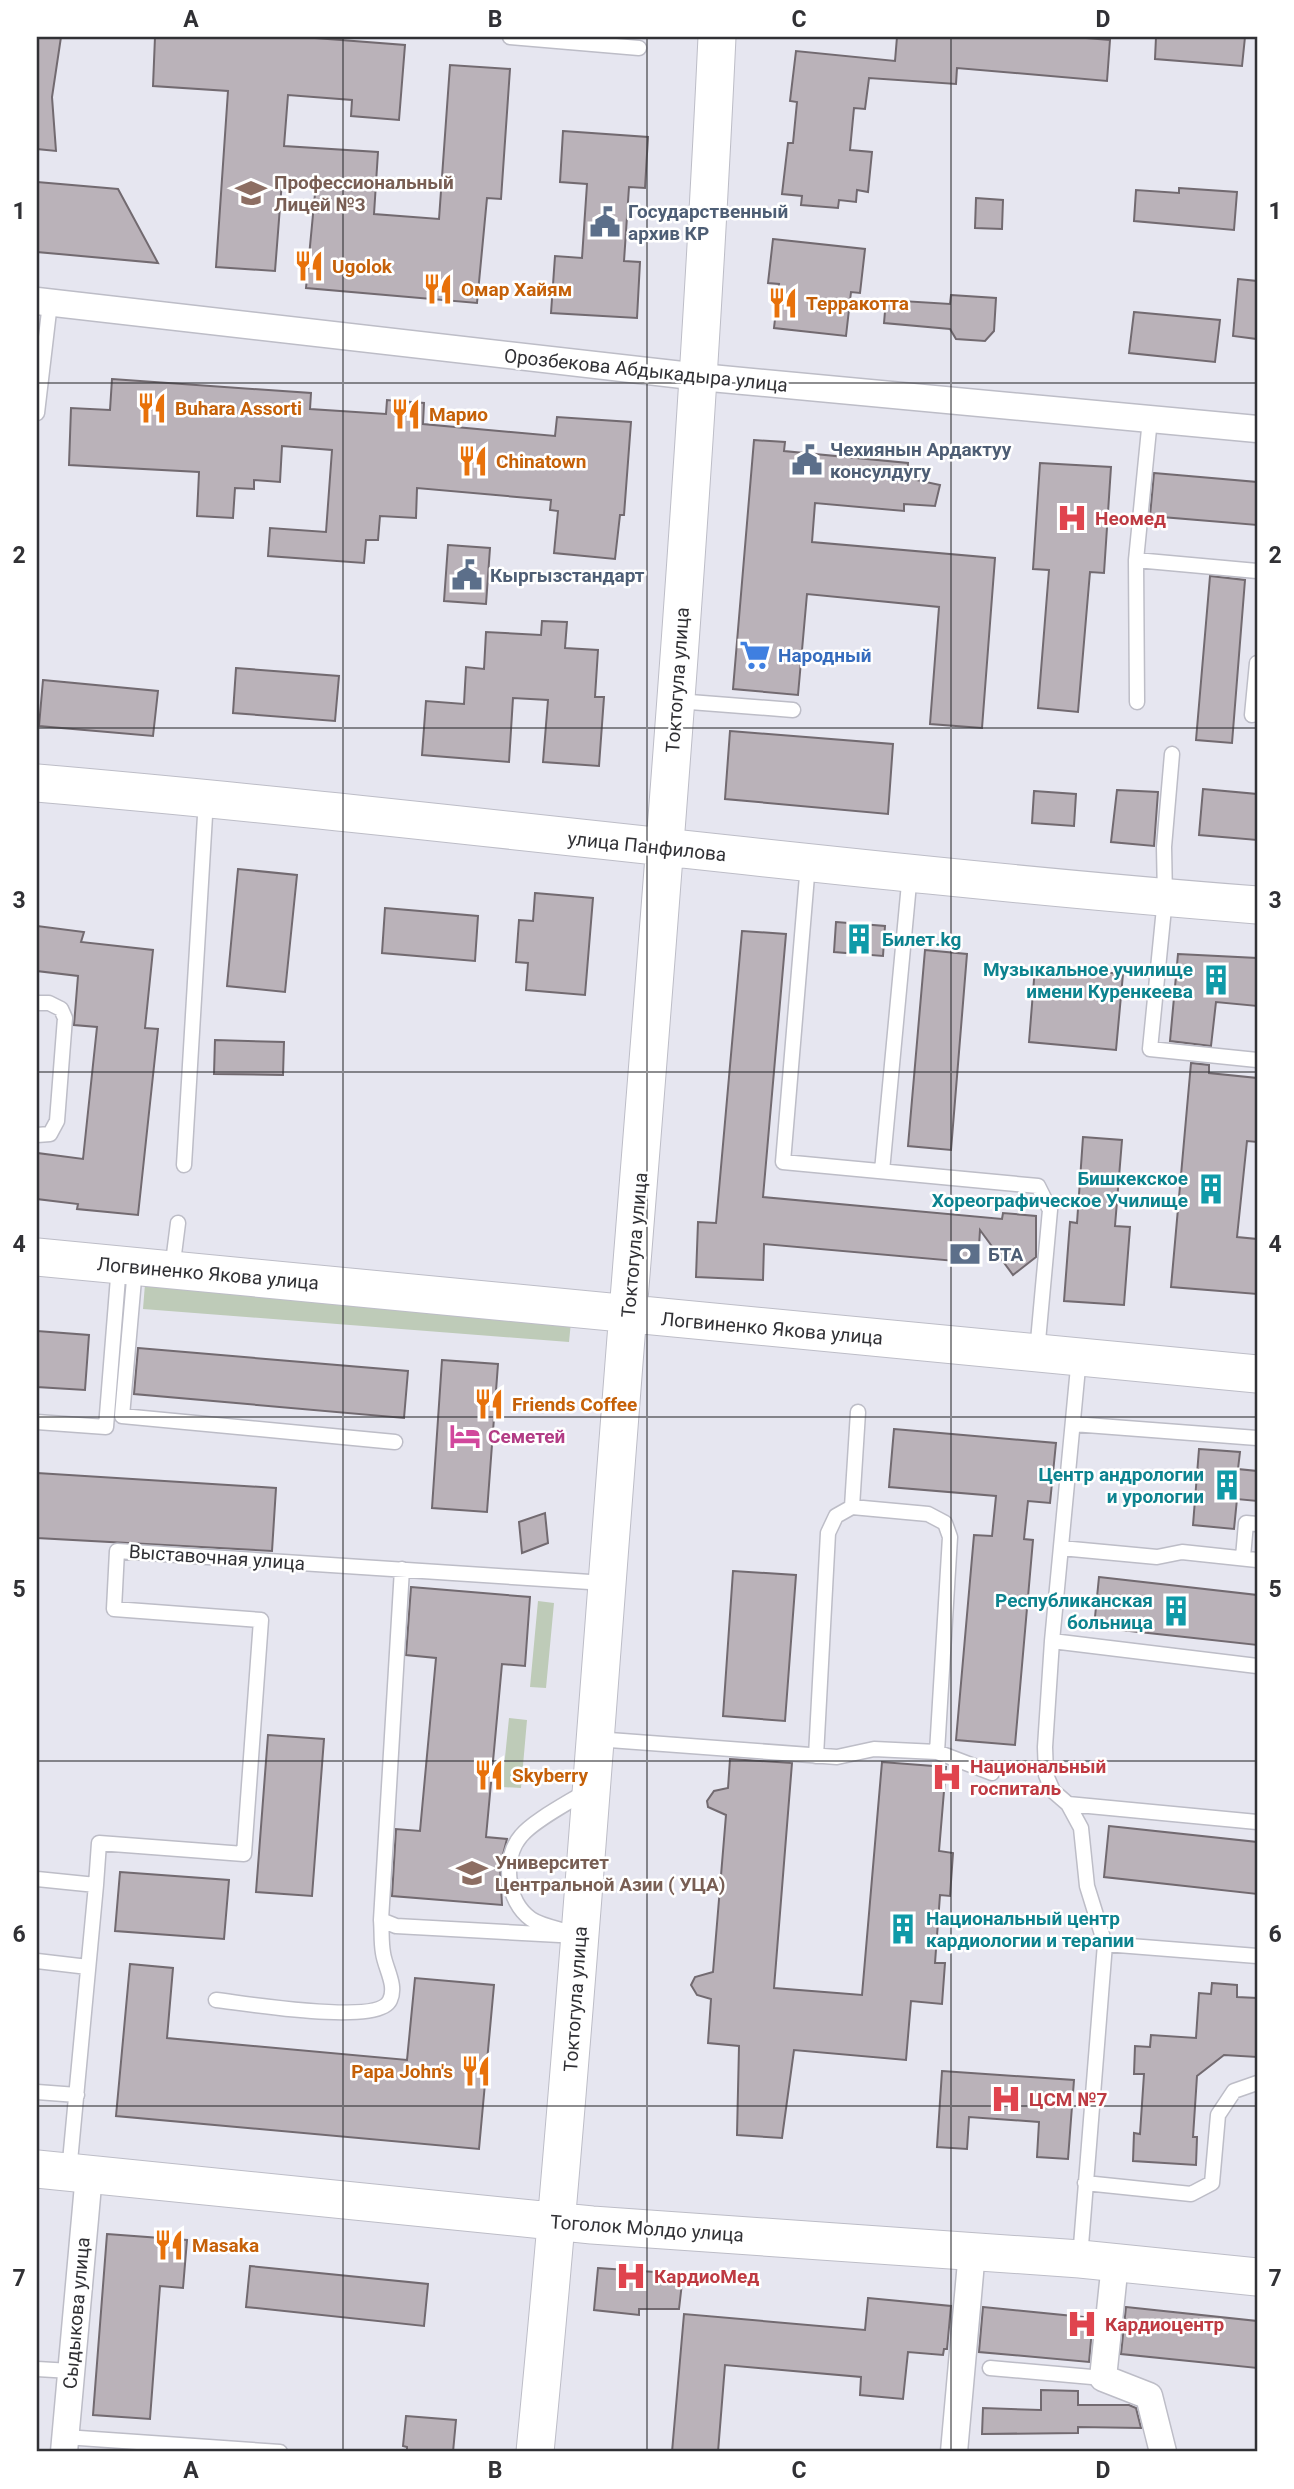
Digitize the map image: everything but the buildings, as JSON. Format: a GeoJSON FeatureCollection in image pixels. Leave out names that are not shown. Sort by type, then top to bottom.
{"type":"FeatureCollection","features":[{"type":"Feature","properties":{"kind":"main road","name":"Токтогула улица"},"geometry":{"type":"LineString","coordinates":[[535,2452],[558,2222],[665,848],[700,377],[717,37]]}},
{"type":"Feature","properties":{"kind":"main road","name":"улица Панфилова"},"geometry":{"type":"LineString","coordinates":[[37,783],[207,797],[665,848],[1257,905]]}},
{"type":"Feature","properties":{"kind":"main road","name":"Логвиненко Якова улица"},"geometry":{"type":"LineString","coordinates":[[37,1257],[1257,1374]]}},
{"type":"Feature","properties":{"kind":"main road","name":"Тоголок Молдо улица"},"geometry":{"type":"LineString","coordinates":[[65,2171],[558,2222],[972,2251],[1257,2277]]}},
{"type":"Feature","properties":{"kind":"street","name":"Орозбекова Абдыкадыра улица"},"geometry":{"type":"LineString","coordinates":[[44,302],[700,377],[1257,429]]}},
{"type":"Feature","properties":{"kind":"street","name":"Сыдыкова улица"},"geometry":{"type":"LineString","coordinates":[[64,2444],[71,2371],[65,2171]]}},
{"type":"Feature","properties":{"kind":"street"},"geometry":{"type":"LineString","coordinates":[[954,2452],[972,2251]]}},
{"type":"Feature","properties":{"kind":"street"},"geometry":{"type":"LineString","coordinates":[[1097,2261],[1103,2378],[1149,2396],[1163,2452]]}},
{"type":"Feature","properties":{"kind":"lane"},"geometry":{"type":"LineString","coordinates":[[510,37],[639,48]]}},
{"type":"Feature","properties":{"kind":"lane"},"geometry":{"type":"LineString","coordinates":[[37,412],[44,302]]}},
{"type":"Feature","properties":{"kind":"lane"},"geometry":{"type":"LineString","coordinates":[[1137,702],[1136,560],[1150,419]]}},
{"type":"Feature","properties":{"kind":"lane"},"geometry":{"type":"LineString","coordinates":[[1136,560],[1257,571]]}},
{"type":"Feature","properties":{"kind":"lane"},"geometry":{"type":"LineString","coordinates":[[1252,715],[1257,663]]}},
{"type":"Feature","properties":{"kind":"lane"},"geometry":{"type":"LineString","coordinates":[[676,701],[793,710]]}},
{"type":"Feature","properties":{"kind":"lane"},"geometry":{"type":"LineString","coordinates":[[1172,754],[1164,847],[1165,898],[1150,1049],[1257,1060]]}},
{"type":"Feature","properties":{"kind":"lane"},"geometry":{"type":"LineString","coordinates":[[184,1165],[207,797]]}},
{"type":"Feature","properties":{"kind":"lane"},"geometry":{"type":"LineString","coordinates":[[808,862],[783,1162],[1038,1186],[1050,1210],[1037,1352]]}},
{"type":"Feature","properties":{"kind":"lane"},"geometry":{"type":"LineString","coordinates":[[882,1171],[910,872]]}},
{"type":"Feature","properties":{"kind":"lane"},"geometry":{"type":"LineString","coordinates":[[37,1003],[49,1003],[61,1009],[65,1018],[57,1121],[50,1134],[37,1135]]}},
{"type":"Feature","properties":{"kind":"lane"},"geometry":{"type":"LineString","coordinates":[[173,1270],[178,1223]]}},
{"type":"Feature","properties":{"kind":"lane"},"geometry":{"type":"LineString","coordinates":[[37,1422],[106,1427],[127,1266]]}},
{"type":"Feature","properties":{"kind":"lane"},"geometry":{"type":"LineString","coordinates":[[127,1266],[122,1416],[395,1442]]}},
{"type":"Feature","properties":{"kind":"lane"},"geometry":{"type":"LineString","coordinates":[[1079,1356],[1052,1641],[1046,1775],[1053,1791],[1068,1804],[1081,1828],[1087,1886],[1105,1944],[1085,2183],[1097,2261]]}},
{"type":"Feature","properties":{"kind":"lane"},"geometry":{"type":"LineString","coordinates":[[852,1507],[858,1412]]}},
{"type":"Feature","properties":{"kind":"lane"},"geometry":{"type":"LineString","coordinates":[[1073,1423],[1257,1438]]}},
{"type":"Feature","properties":{"kind":"lane"},"geometry":{"type":"LineString","coordinates":[[816,1756],[828,1534],[836,1516],[852,1507],[928,1514],[945,1523],[950,1537],[937,1752]]}},
{"type":"Feature","properties":{"kind":"lane"},"geometry":{"type":"LineString","coordinates":[[1061,1548],[1157,1557],[1182,1552],[1250,1558],[1246,1523],[1257,1524]]}},
{"type":"Feature","properties":{"kind":"lane","name":"Выставочная улица"},"geometry":{"type":"LineString","coordinates":[[96,1885],[99,1843],[244,1854],[261,1620],[114,1609],[117,1551],[607,1583]]}},
{"type":"Feature","properties":{"kind":"lane"},"geometry":{"type":"LineString","coordinates":[[216,2000],[347,2013],[377,2011],[389,2004],[392,1981],[382,1949],[381,1920],[402,1569]]}},
{"type":"Feature","properties":{"kind":"lane"},"geometry":{"type":"LineString","coordinates":[[1052,1641],[1257,1666]]}},
{"type":"Feature","properties":{"kind":"lane"},"geometry":{"type":"LineString","coordinates":[[595,1739],[816,1756],[853,1756],[874,1749],[937,1752],[992,1773]]}},
{"type":"Feature","properties":{"kind":"lane"},"geometry":{"type":"LineString","coordinates":[[580,1936],[531,1919],[516,1900],[509,1883],[510,1853],[522,1834],[591,1788]]}},
{"type":"Feature","properties":{"kind":"lane"},"geometry":{"type":"LineString","coordinates":[[1068,1804],[1257,1822]]}},
{"type":"Feature","properties":{"kind":"lane"},"geometry":{"type":"LineString","coordinates":[[37,1879],[96,1885],[77,2095],[65,2171]]}},
{"type":"Feature","properties":{"kind":"lane"},"geometry":{"type":"LineString","coordinates":[[381,1920],[396,1926],[549,1937],[580,1936]]}},
{"type":"Feature","properties":{"kind":"lane"},"geometry":{"type":"LineString","coordinates":[[1105,1944],[1257,1956]]}},
{"type":"Feature","properties":{"kind":"lane"},"geometry":{"type":"LineString","coordinates":[[37,1961],[88,1966]]}},
{"type":"Feature","properties":{"kind":"lane"},"geometry":{"type":"LineString","coordinates":[[1085,2183],[1191,2194],[1203,2190],[1212,2183],[1218,2115],[1234,2091],[1257,2083]]}},
{"type":"Feature","properties":{"kind":"lane"},"geometry":{"type":"LineString","coordinates":[[37,2092],[77,2095]]}},
{"type":"Feature","properties":{"kind":"lane"},"geometry":{"type":"LineString","coordinates":[[989,2368],[1103,2378]]}},
{"type":"Feature","properties":{"kind":"lane"},"geometry":{"type":"LineString","coordinates":[[37,2369],[71,2371]]}},
{"type":"Feature","properties":{"kind":"lane"},"geometry":{"type":"LineString","coordinates":[[64,2444],[280,2452]]}},
{"type":"Feature","properties":{"kind":"green space"},"geometry":{"type":"Polygon","coordinates":[[[145,1284],[571,1322],[569,1342],[143,1309],[145,1284]]]}},
{"type":"Feature","properties":{"kind":"green space"},"geometry":{"type":"Polygon","coordinates":[[[538,1601],[554,1603],[546,1688],[530,1687],[538,1601]]]}},
{"type":"Feature","properties":{"kind":"green space"},"geometry":{"type":"Polygon","coordinates":[[[509,1718],[527,1720],[521,1788],[502,1787],[509,1718]]]}},
{"type":"Feature","properties":{"kind":"place","name":"Профессиональный Лицей №3"},"geometry":{"type":"Point","coordinates":[251,193]}},
{"type":"Feature","properties":{"kind":"place","name":"Государственный архив КР"},"geometry":{"type":"Point","coordinates":[605,222]}},
{"type":"Feature","properties":{"kind":"place","name":"Ugolok"},"geometry":{"type":"Point","coordinates":[309,266]}},
{"type":"Feature","properties":{"kind":"place","name":"Омар Хайям"},"geometry":{"type":"Point","coordinates":[438,289]}},
{"type":"Feature","properties":{"kind":"place","name":"Терракотта"},"geometry":{"type":"Point","coordinates":[783,303]}},
{"type":"Feature","properties":{"kind":"place","name":"Buhara Assorti"},"geometry":{"type":"Point","coordinates":[152,408]}},
{"type":"Feature","properties":{"kind":"place","name":"Марио"},"geometry":{"type":"Point","coordinates":[406,414]}},
{"type":"Feature","properties":{"kind":"place","name":"Чехиянын Ардактуу консулдугу"},"geometry":{"type":"Point","coordinates":[807,460]}},
{"type":"Feature","properties":{"kind":"place","name":"Chinatown"},"geometry":{"type":"Point","coordinates":[473,461]}},
{"type":"Feature","properties":{"kind":"place","name":"Неомед"},"geometry":{"type":"Point","coordinates":[1072,518]}},
{"type":"Feature","properties":{"kind":"place","name":"Кыргызстандарт"},"geometry":{"type":"Point","coordinates":[467,575]}},
{"type":"Feature","properties":{"kind":"place","name":"Народный"},"geometry":{"type":"Point","coordinates":[755,655]}},
{"type":"Feature","properties":{"kind":"place","name":"Билет.kg"},"geometry":{"type":"Point","coordinates":[859,939]}},
{"type":"Feature","properties":{"kind":"place","name":"Музыкальное училище имени Куренкеева"},"geometry":{"type":"Point","coordinates":[1216,980]}},
{"type":"Feature","properties":{"kind":"place","name":"Бишкекское Хореографическое Училище"},"geometry":{"type":"Point","coordinates":[1211,1189]}},
{"type":"Feature","properties":{"kind":"place","name":"БТА"},"geometry":{"type":"Point","coordinates":[965,1254]}},
{"type":"Feature","properties":{"kind":"place","name":"Friends Coffee"},"geometry":{"type":"Point","coordinates":[489,1404]}},
{"type":"Feature","properties":{"kind":"place","name":"Семетей"},"geometry":{"type":"Point","coordinates":[465,1436]}},
{"type":"Feature","properties":{"kind":"place","name":"Центр андрологии и урологии"},"geometry":{"type":"Point","coordinates":[1227,1485]}},
{"type":"Feature","properties":{"kind":"place","name":"Республиканская больница"},"geometry":{"type":"Point","coordinates":[1176,1611]}},
{"type":"Feature","properties":{"kind":"place","name":"Skyberry"},"geometry":{"type":"Point","coordinates":[489,1775]}},
{"type":"Feature","properties":{"kind":"place","name":"Национальный госпиталь"},"geometry":{"type":"Point","coordinates":[947,1777]}},
{"type":"Feature","properties":{"kind":"place","name":"Университет Центральной Азии ( УЦА)"},"geometry":{"type":"Point","coordinates":[472,1873]}},
{"type":"Feature","properties":{"kind":"place","name":"Национальный центр кардиологии и терапии"},"geometry":{"type":"Point","coordinates":[903,1929]}},
{"type":"Feature","properties":{"kind":"place","name":"Papa John's"},"geometry":{"type":"Point","coordinates":[476,2071]}},
{"type":"Feature","properties":{"kind":"place","name":"ЦСМ №7"},"geometry":{"type":"Point","coordinates":[1006,2099]}},
{"type":"Feature","properties":{"kind":"place","name":"Masaka"},"geometry":{"type":"Point","coordinates":[169,2245]}},
{"type":"Feature","properties":{"kind":"place","name":"КардиоМед"},"geometry":{"type":"Point","coordinates":[631,2276]}},
{"type":"Feature","properties":{"kind":"place","name":"Кардиоцентр"},"geometry":{"type":"Point","coordinates":[1082,2324]}}]}
